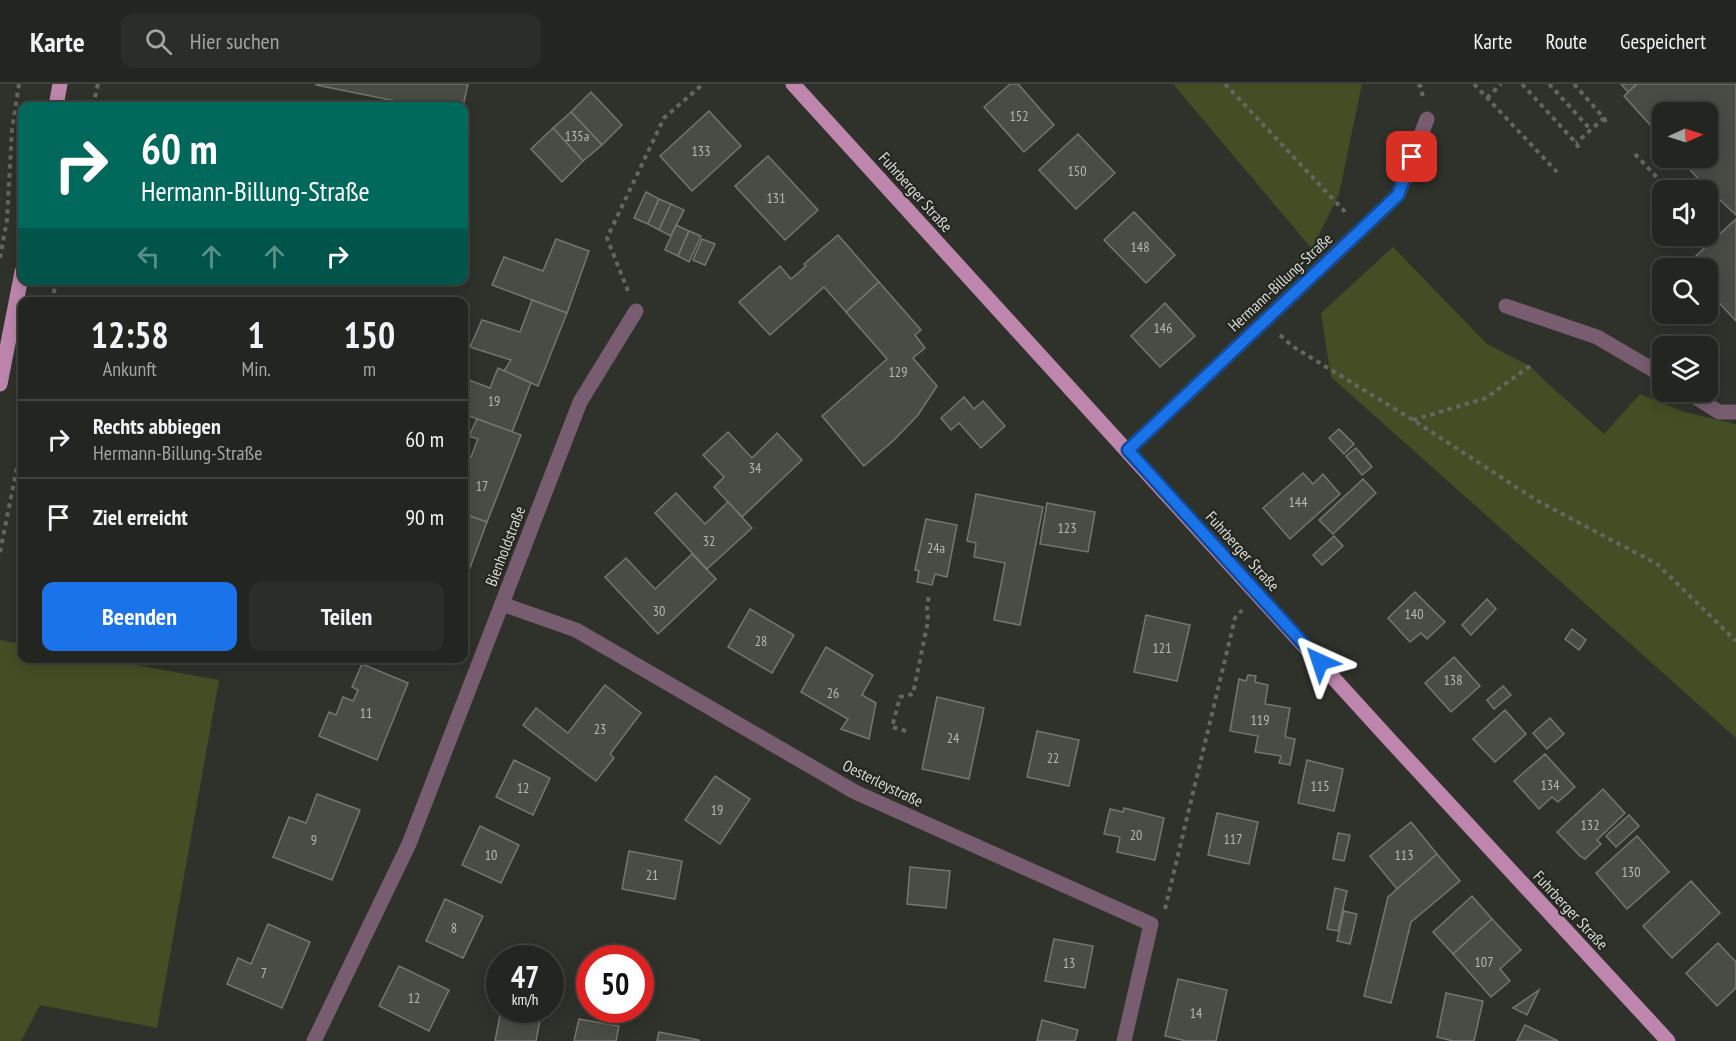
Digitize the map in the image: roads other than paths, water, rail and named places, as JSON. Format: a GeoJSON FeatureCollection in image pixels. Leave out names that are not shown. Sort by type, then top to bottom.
{"type":"FeatureCollection","features":[{"type":"Feature","properties":{"kind":"main road"},"geometry":{"type":"LineString","coordinates":[[57,102],[60,84]]}},
{"type":"Feature","properties":{"kind":"main road","name":"Fuhrberger Straße"},"geometry":{"type":"LineString","coordinates":[[793,84],[1668,1041]]}},
{"type":"Feature","properties":{"kind":"main road"},"geometry":{"type":"LineString","coordinates":[[0,384],[19,285]]}},
{"type":"Feature","properties":{"kind":"street","name":"Hermann-Billung-Straße"},"geometry":{"type":"LineString","coordinates":[[1128,450],[1398,195],[1427,119]]}},
{"type":"Feature","properties":{"kind":"street"},"geometry":{"type":"LineString","coordinates":[[1506,306],[1597,337],[1652,369]]}},
{"type":"Feature","properties":{"kind":"street","name":"Bienholdstraße"},"geometry":{"type":"LineString","coordinates":[[314,1041],[409,844],[580,402],[636,311]]}},
{"type":"Feature","properties":{"kind":"street"},"geometry":{"type":"LineString","coordinates":[[1703,402],[1719,412],[1736,412]]}},
{"type":"Feature","properties":{"kind":"street","name":"Oesterleystraße"},"geometry":{"type":"LineString","coordinates":[[502,604],[576,630],[855,792],[1151,924],[1124,1041]]}}]}
